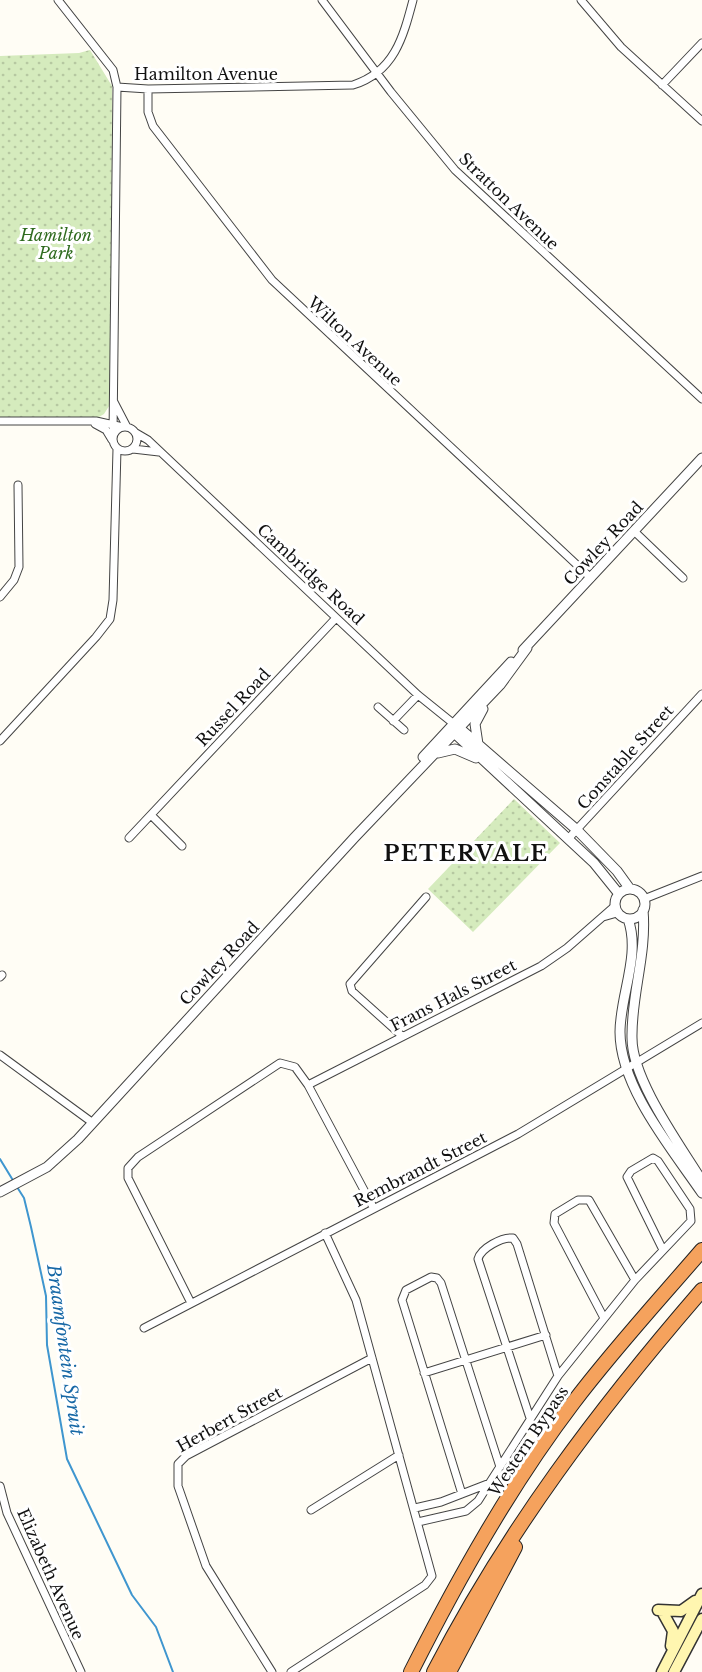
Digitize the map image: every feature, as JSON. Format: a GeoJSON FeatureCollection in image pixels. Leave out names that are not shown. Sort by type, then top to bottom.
{"type":"FeatureCollection","features":[{"type":"Feature","properties":{"kind":"highway","name":"Western Bypass"},"geometry":{"type":"LineString","coordinates":[[411,1672],[445,1607],[528,1467],[573,1403],[702,1250]]}},
{"type":"Feature","properties":{"kind":"highway"},"geometry":{"type":"LineString","coordinates":[[434,1672],[488,1574],[539,1497],[631,1372],[702,1290]]}},
{"type":"Feature","properties":{"kind":"highway"},"geometry":{"type":"LineString","coordinates":[[449,1672],[539,1497]]}},
{"type":"Feature","properties":{"kind":"main road"},"geometry":{"type":"LineString","coordinates":[[670,1669],[674,1635],[660,1611],[683,1611],[702,1592]]}},
{"type":"Feature","properties":{"kind":"main road"},"geometry":{"type":"LineString","coordinates":[[695,1630],[702,1592]]}},
{"type":"Feature","properties":{"kind":"main road"},"geometry":{"type":"LineString","coordinates":[[670,1669],[702,1619]]}},
{"type":"Feature","properties":{"kind":"main road"},"geometry":{"type":"LineString","coordinates":[[670,1669],[690,1651],[702,1644]]}},
{"type":"Feature","properties":{"kind":"street"},"geometry":{"type":"LineString","coordinates":[[58,0],[113,70],[117,87]]}},
{"type":"Feature","properties":{"kind":"street","name":"Stratton Avenue"},"geometry":{"type":"LineString","coordinates":[[322,0],[378,74],[463,178],[702,399]]}},
{"type":"Feature","properties":{"kind":"street"},"geometry":{"type":"LineString","coordinates":[[378,74],[400,44],[413,0]]}},
{"type":"Feature","properties":{"kind":"street"},"geometry":{"type":"LineString","coordinates":[[581,0],[621,47],[700,117]]}},
{"type":"Feature","properties":{"kind":"street"},"geometry":{"type":"LineString","coordinates":[[662,85],[702,43]]}},
{"type":"Feature","properties":{"kind":"street","name":"Hamilton Avenue"},"geometry":{"type":"LineString","coordinates":[[113,438],[117,87],[148,89],[342,87],[363,82],[378,74]]}},
{"type":"Feature","properties":{"kind":"street","name":"Wilton Avenue"},"geometry":{"type":"LineString","coordinates":[[148,89],[148,112],[153,126],[272,280],[591,578]]}},
{"type":"Feature","properties":{"kind":"street","name":"Hamilton Avenue"},"geometry":{"type":"LineString","coordinates":[[113,400],[125,427]]}},
{"type":"Feature","properties":{"kind":"street"},"geometry":{"type":"LineString","coordinates":[[92,421],[104,418],[112,408]]}},
{"type":"Feature","properties":{"kind":"street"},"geometry":{"type":"LineString","coordinates":[[0,421],[92,421],[125,427],[135,433],[137,443],[116,466]]}},
{"type":"Feature","properties":{"kind":"street"},"geometry":{"type":"LineString","coordinates":[[0,741],[110,619],[113,600],[117,449],[113,438],[106,430],[92,421]]}},
{"type":"Feature","properties":{"kind":"street"},"geometry":{"type":"LineString","coordinates":[[113,438],[125,427]]}},
{"type":"Feature","properties":{"kind":"street","name":"Cambridge Road"},"geometry":{"type":"LineString","coordinates":[[135,433],[148,440],[444,717],[481,760],[607,876],[619,894]]}},
{"type":"Feature","properties":{"kind":"street"},"geometry":{"type":"LineString","coordinates":[[117,449],[159,452]]}},
{"type":"Feature","properties":{"kind":"street","name":"Cowley Road"},"geometry":{"type":"LineString","coordinates":[[368,824],[373,814],[702,458]]}},
{"type":"Feature","properties":{"kind":"street"},"geometry":{"type":"LineString","coordinates":[[0,597],[14,580],[19,567],[18,485]]}},
{"type":"Feature","properties":{"kind":"street"},"geometry":{"type":"LineString","coordinates":[[635,532],[683,578]]}},
{"type":"Feature","properties":{"kind":"street","name":"Russel Road"},"geometry":{"type":"LineString","coordinates":[[129,838],[336,618]]}},
{"type":"Feature","properties":{"kind":"street","name":"Cowley Road"},"geometry":{"type":"LineString","coordinates":[[0,1192],[47,1167],[93,1123],[431,758],[454,729],[500,685],[526,648]]}},
{"type":"Feature","properties":{"kind":"street"},"geometry":{"type":"LineString","coordinates":[[479,747],[475,724],[500,685]]}},
{"type":"Feature","properties":{"kind":"street","name":"Constable Street"},"geometry":{"type":"LineString","coordinates":[[568,839],[702,694]]}},
{"type":"Feature","properties":{"kind":"street"},"geometry":{"type":"LineString","coordinates":[[393,721],[418,695]]}},
{"type":"Feature","properties":{"kind":"street"},"geometry":{"type":"LineString","coordinates":[[378,707],[404,730]]}},
{"type":"Feature","properties":{"kind":"street","name":"Cambridge Road"},"geometry":{"type":"LineString","coordinates":[[454,729],[479,747],[577,830],[617,871],[630,889]]}},
{"type":"Feature","properties":{"kind":"street"},"geometry":{"type":"LineString","coordinates":[[431,758],[450,748],[481,760]]}},
{"type":"Feature","properties":{"kind":"street"},"geometry":{"type":"LineString","coordinates":[[151,814],[182,846]]}},
{"type":"Feature","properties":{"kind":"street"},"geometry":{"type":"LineString","coordinates":[[644,899],[702,876]]}},
{"type":"Feature","properties":{"kind":"street"},"geometry":{"type":"LineString","coordinates":[[702,1181],[648,1090],[636,1063],[632,1047],[632,1024],[644,946],[644,899],[639,892],[630,889],[619,894],[616,910],[628,919],[632,948],[620,1030],[626,1070],[642,1102],[702,1193]]}},
{"type":"Feature","properties":{"kind":"street"},"geometry":{"type":"LineString","coordinates":[[402,1035],[352,991],[350,984],[426,897]]}},
{"type":"Feature","properties":{"kind":"street","name":"Frans Hals Street"},"geometry":{"type":"LineString","coordinates":[[308,1085],[546,963],[601,918],[616,910]]}},
{"type":"Feature","properties":{"kind":"street"},"geometry":{"type":"LineString","coordinates":[[628,919],[637,917],[643,910]]}},
{"type":"Feature","properties":{"kind":"street","name":"Rembrandt Street"},"geometry":{"type":"LineString","coordinates":[[144,1329],[518,1134],[702,1023]]}},
{"type":"Feature","properties":{"kind":"street"},"geometry":{"type":"LineString","coordinates":[[0,1055],[93,1123]]}},
{"type":"Feature","properties":{"kind":"street"},"geometry":{"type":"LineString","coordinates":[[191,1303],[128,1178],[129,1164],[280,1063],[291,1064],[308,1085],[373,1208]]}},
{"type":"Feature","properties":{"kind":"street"},"geometry":{"type":"LineString","coordinates":[[418,1522],[466,1511],[478,1501],[558,1376],[635,1280],[688,1225],[692,1213],[658,1161],[653,1158],[631,1171],[627,1177],[663,1250]]}},
{"type":"Feature","properties":{"kind":"street"},"geometry":{"type":"LineString","coordinates":[[604,1318],[554,1223],[555,1214],[582,1199],[591,1202],[635,1280]]}},
{"type":"Feature","properties":{"kind":"street"},"geometry":{"type":"LineString","coordinates":[[291,1672],[428,1582],[432,1572],[356,1300],[325,1233]]}},
{"type":"Feature","properties":{"kind":"street"},"geometry":{"type":"LineString","coordinates":[[530,1418],[478,1259],[480,1252],[508,1238],[513,1238],[518,1244],[558,1376]]}},
{"type":"Feature","properties":{"kind":"street"},"geometry":{"type":"LineString","coordinates":[[462,1494],[402,1296],[406,1290],[431,1277],[437,1278],[441,1283],[500,1467]]}},
{"type":"Feature","properties":{"kind":"street"},"geometry":{"type":"LineString","coordinates":[[424,1373],[546,1335]]}},
{"type":"Feature","properties":{"kind":"street","name":"Herbert Street"},"geometry":{"type":"LineString","coordinates":[[272,1672],[206,1566],[178,1486],[178,1464],[186,1456],[372,1358]]}},
{"type":"Feature","properties":{"kind":"street"},"geometry":{"type":"LineString","coordinates":[[310,1510],[399,1455]]}},
{"type":"Feature","properties":{"kind":"street"},"geometry":{"type":"LineString","coordinates":[[415,1508],[490,1483]]}},
{"type":"Feature","properties":{"kind":"street","name":"Elizabeth Avenue"},"geometry":{"type":"LineString","coordinates":[[0,1486],[4,1514],[81,1672]]}},
{"type":"Feature","properties":{"kind":"green space","name":"Hamilton Park"},"geometry":{"type":"Polygon","coordinates":[[[90,50],[112,86],[111,403],[104,414],[99,417],[0,419],[0,56],[79,53],[90,50]]]}},
{"type":"Feature","properties":{"kind":"green space"},"geometry":{"type":"Polygon","coordinates":[[[514,799],[560,843],[473,932],[428,889],[514,799]]]}},
{"type":"Feature","properties":{"kind":"waterway","name":"Braamfontein Spruit"},"geometry":{"type":"LineString","coordinates":[[0,1159],[14,1182]]}},
{"type":"Feature","properties":{"kind":"waterway","name":"Braamfontein Spruit"},"geometry":{"type":"LineString","coordinates":[[17,1187],[24,1198],[46,1296],[47,1345],[67,1459],[132,1595],[156,1627],[173,1672]]}},
{"type":"Feature","properties":{"kind":"district","name":"PETERVALE"},"geometry":{"type":"Point","coordinates":[466,853]}}]}
